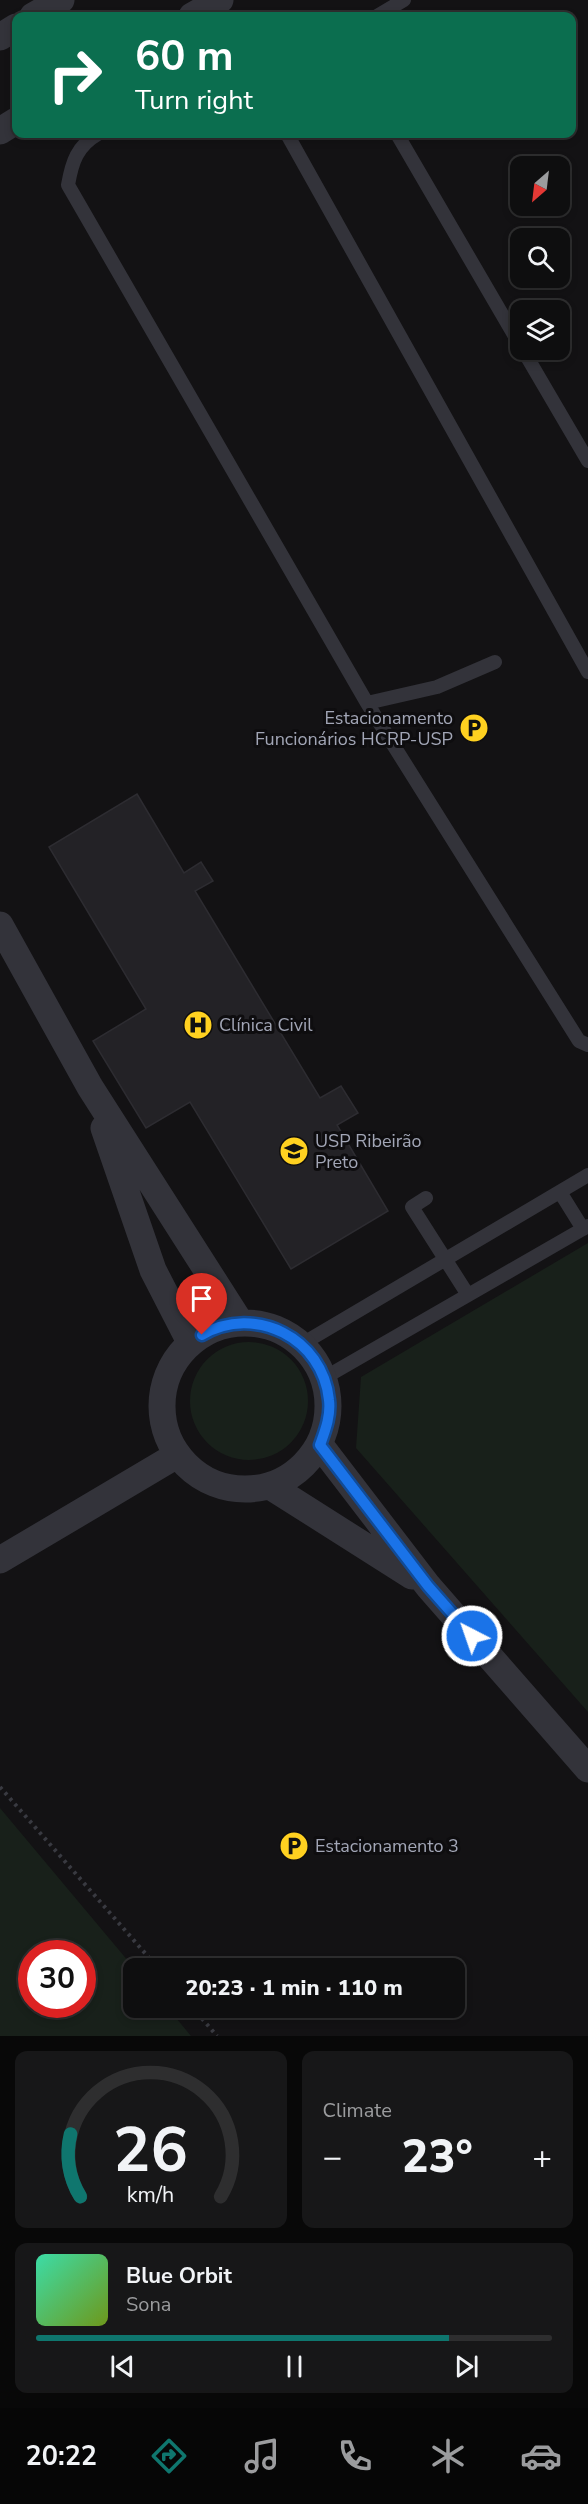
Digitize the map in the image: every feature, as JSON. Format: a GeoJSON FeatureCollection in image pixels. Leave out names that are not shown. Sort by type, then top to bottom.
{"type":"FeatureCollection","features":[{"type":"Feature","properties":{"kind":"street"},"geometry":{"type":"LineString","coordinates":[[199,12],[220,0]]}},
{"type":"Feature","properties":{"kind":"street"},"geometry":{"type":"LineString","coordinates":[[0,926],[90,1087],[240,1322]]}},
{"type":"Feature","properties":{"kind":"street"},"geometry":{"type":"LineString","coordinates":[[90,1087],[153,1270],[190,1342]]}},
{"type":"Feature","properties":{"kind":"street"},"geometry":{"type":"LineString","coordinates":[[240,1322],[263,1324],[284,1331],[302,1344],[315,1360],[324,1378],[329,1401],[328,1424],[320,1445],[307,1463],[290,1477],[270,1486],[245,1490],[219,1486],[195,1473],[177,1455],[164,1426],[162,1395],[171,1366],[190,1342],[214,1328],[240,1322]]}},
{"type":"Feature","properties":{"kind":"street"},"geometry":{"type":"LineString","coordinates":[[320,1445],[428,1586],[588,1769]]}},
{"type":"Feature","properties":{"kind":"street"},"geometry":{"type":"LineString","coordinates":[[0,1560],[177,1455]]}},
{"type":"Feature","properties":{"kind":"street"},"geometry":{"type":"LineString","coordinates":[[270,1486],[428,1586]]}},
{"type":"Feature","properties":{"kind":"lane"},"geometry":{"type":"LineString","coordinates":[[384,12],[401,2]]}},
{"type":"Feature","properties":{"kind":"lane"},"geometry":{"type":"LineString","coordinates":[[93,138],[81,147],[72,163],[68,185],[367,703],[579,1041],[588,1045]]}},
{"type":"Feature","properties":{"kind":"lane"},"geometry":{"type":"LineString","coordinates":[[288,138],[588,672]]}},
{"type":"Feature","properties":{"kind":"lane"},"geometry":{"type":"LineString","coordinates":[[399,138],[510,328]]}},
{"type":"Feature","properties":{"kind":"lane"},"geometry":{"type":"LineString","coordinates":[[529,360],[588,461]]}},
{"type":"Feature","properties":{"kind":"lane"},"geometry":{"type":"LineString","coordinates":[[367,703],[437,687],[495,662]]}},
{"type":"Feature","properties":{"kind":"lane"},"geometry":{"type":"LineString","coordinates":[[302,1344],[588,1175]]}},
{"type":"Feature","properties":{"kind":"lane"},"geometry":{"type":"LineString","coordinates":[[324,1378],[585,1227],[560,1192]]}},
{"type":"Feature","properties":{"kind":"lane"},"geometry":{"type":"LineString","coordinates":[[426,1198],[412,1207],[468,1295]]}},
{"type":"Feature","properties":{"kind":"path"},"geometry":{"type":"LineString","coordinates":[[0,1787],[149,1958]]}},
{"type":"Feature","properties":{"kind":"path"},"geometry":{"type":"LineString","coordinates":[[201,2018],[217,2036]]}},
{"type":"Feature","properties":{"kind":"shaded area"},"geometry":{"type":"Polygon","coordinates":[[[588,1243],[588,1712],[356,1448],[361,1377],[588,1243]]]}},
{"type":"Feature","properties":{"kind":"shaded area"},"geometry":{"type":"Polygon","coordinates":[[[249,1342],[282,1352],[298,1368],[308,1401],[298,1434],[282,1450],[249,1460],[216,1450],[200,1434],[190,1401],[200,1368],[216,1352],[249,1342]]]}},
{"type":"Feature","properties":{"kind":"shaded area"},"geometry":{"type":"Polygon","coordinates":[[[0,1808],[126,1958],[123,1958],[123,2018],[176,2018],[191,2036],[0,2036],[0,1808]]]}},
{"type":"Feature","properties":{"kind":"building","name":"Clínica Civil"},"geometry":{"type":"Polygon","coordinates":[[[137,794],[184,873],[201,862],[213,881],[195,891],[320,1098],[341,1086],[358,1113],[337,1125],[388,1211],[291,1269],[190,1102],[146,1128],[93,1041],[146,1009],[49,847],[137,794]]]}},
{"type":"Feature","properties":{"kind":"place","name":"Estacionamento Funcionários HCRP-USP"},"geometry":{"type":"Point","coordinates":[474,728]}},
{"type":"Feature","properties":{"kind":"place","name":"Clínica Civil"},"geometry":{"type":"Point","coordinates":[198,1025]}},
{"type":"Feature","properties":{"kind":"place","name":"USP Ribeirão Preto"},"geometry":{"type":"Point","coordinates":[294,1151]}},
{"type":"Feature","properties":{"kind":"place","name":"Estacionamento 3"},"geometry":{"type":"Point","coordinates":[294,1846]}},
{"type":"Feature","properties":{"kind":"route"},"geometry":{"type":"LineString","coordinates":[[202,1335],[214,1328],[240,1322],[263,1324],[284,1331],[302,1344],[315,1360],[324,1378],[329,1401],[328,1424],[320,1445],[428,1586],[472,1636]]}}]}
